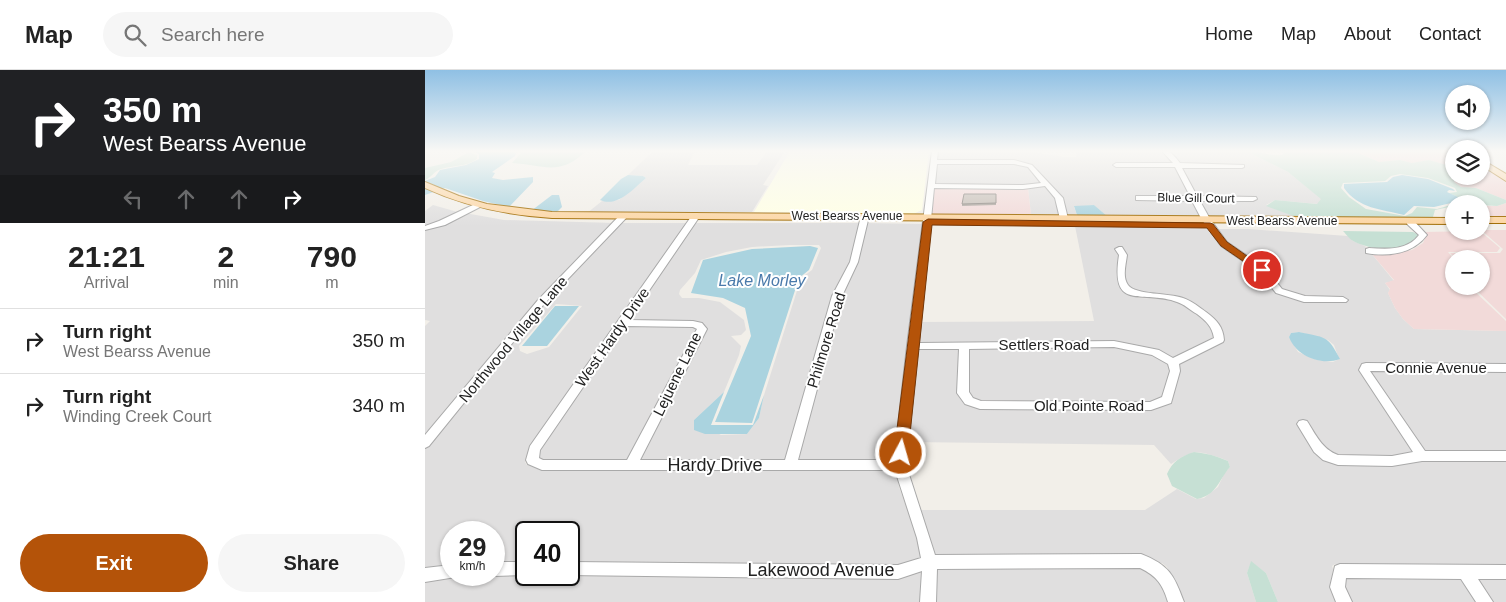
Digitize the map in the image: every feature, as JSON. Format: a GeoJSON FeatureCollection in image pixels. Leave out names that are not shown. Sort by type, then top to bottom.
{"type":"FeatureCollection","features":[{"type":"Feature","properties":{"kind":"main road","name":"West Bearss Avenue"},"geometry":{"type":"LineString","coordinates":[[425,185],[478,206],[566,218]]}},
{"type":"Feature","properties":{"kind":"main road","name":"West Bearss Avenue"},"geometry":{"type":"LineString","coordinates":[[425,195],[467,211],[518,218],[928,219],[1445,227]]}},
{"type":"Feature","properties":{"kind":"main road"},"geometry":{"type":"LineString","coordinates":[[1490,220],[1506,220]]}},
{"type":"Feature","properties":{"kind":"main road","name":"West Bearss Avenue"},"geometry":{"type":"LineString","coordinates":[[1412,225],[1445,222]]}},
{"type":"Feature","properties":{"kind":"main road"},"geometry":{"type":"LineString","coordinates":[[1490,226],[1506,225]]}},
{"type":"Feature","properties":{"kind":"street"},"geometry":{"type":"LineString","coordinates":[[928,602],[929,562],[922,534],[903,485],[900,464],[932,176]]}},
{"type":"Feature","properties":{"kind":"street"},"geometry":{"type":"LineString","coordinates":[[1039,176],[1059,198],[1064,221]]}},
{"type":"Feature","properties":{"kind":"street"},"geometry":{"type":"LineString","coordinates":[[1184,176],[1193,198],[1208,223],[1224,244],[1262,270],[1279,291],[1304,300],[1343,300]]}},
{"type":"Feature","properties":{"kind":"street"},"geometry":{"type":"LineString","coordinates":[[931,186],[1023,187],[1046,184]]}},
{"type":"Feature","properties":{"kind":"street","name":"Blue Gill Court"},"geometry":{"type":"LineString","coordinates":[[1139,198],[1253,199]]}},
{"type":"Feature","properties":{"kind":"street"},"geometry":{"type":"LineString","coordinates":[[425,228],[478,206]]}},
{"type":"Feature","properties":{"kind":"street","name":"Northwood Village Lane"},"geometry":{"type":"LineString","coordinates":[[425,443],[541,302],[623,218]]}},
{"type":"Feature","properties":{"kind":"street","name":"West Hardy Drive"},"geometry":{"type":"LineString","coordinates":[[533,460],[534,449],[694,218]]}},
{"type":"Feature","properties":{"kind":"street","name":"Philmore Road"},"geometry":{"type":"LineString","coordinates":[[790,465],[837,296],[854,262],[864,219]]}},
{"type":"Feature","properties":{"kind":"street"},"geometry":{"type":"LineString","coordinates":[[1369,251],[1385,252],[1409,248],[1419,242],[1423,235],[1412,225]]}},
{"type":"Feature","properties":{"kind":"street"},"geometry":{"type":"LineString","coordinates":[[1119,249],[1123,255],[1120,266],[1123,284],[1126,289],[1140,296],[1172,297],[1183,300],[1211,320],[1218,328],[1219,340],[1173,362]]}},
{"type":"Feature","properties":{"kind":"street","name":"Lejuene Lane"},"geometry":{"type":"LineString","coordinates":[[621,323],[693,324],[702,329],[631,465]]}},
{"type":"Feature","properties":{"kind":"street","name":"Settlers Road"},"geometry":{"type":"LineString","coordinates":[[912,346],[1114,344],[1155,352],[1173,362]]}},
{"type":"Feature","properties":{"kind":"street","name":"Old Pointe Road"},"geometry":{"type":"LineString","coordinates":[[964,345],[963,393],[969,400],[980,405],[1151,406],[1167,400],[1175,372],[1173,362]]}},
{"type":"Feature","properties":{"kind":"street","name":"Connie Avenue"},"geometry":{"type":"LineString","coordinates":[[1422,456],[1364,370],[1366,367],[1506,368]]}},
{"type":"Feature","properties":{"kind":"street"},"geometry":{"type":"LineString","coordinates":[[1303,424],[1319,449],[1327,456],[1338,460],[1392,462],[1422,456],[1506,456]]}},
{"type":"Feature","properties":{"kind":"street","name":"Hardy Drive"},"geometry":{"type":"LineString","coordinates":[[533,460],[542,465],[900,464]]}},
{"type":"Feature","properties":{"kind":"street","name":"Lakewood Avenue"},"geometry":{"type":"LineString","coordinates":[[580,569],[898,572],[929,562],[1141,561],[1161,570],[1170,584],[1176,602]]}},
{"type":"Feature","properties":{"kind":"street"},"geometry":{"type":"LineString","coordinates":[[1344,602],[1337,587],[1340,571],[1466,574],[1506,572]]}},
{"type":"Feature","properties":{"kind":"street"},"geometry":{"type":"LineString","coordinates":[[425,575],[440,573]]}},
{"type":"Feature","properties":{"kind":"street"},"geometry":{"type":"LineString","coordinates":[[1466,574],[1485,602]]}},
{"type":"Feature","properties":{"kind":"shaded area"},"geometry":{"type":"Polygon","coordinates":[[[640,176],[769,176],[763,185],[768,186],[752,212],[587,213],[602,201],[619,200],[646,178],[640,176]]]}},
{"type":"Feature","properties":{"kind":"shaded area"},"geometry":{"type":"Polygon","coordinates":[[[775,176],[926,176],[922,210],[913,214],[754,212],[775,176]]]}},
{"type":"Feature","properties":{"kind":"shaded area"},"geometry":{"type":"Polygon","coordinates":[[[934,176],[1036,176],[1042,183],[1022,186],[933,185],[934,176]]]}},
{"type":"Feature","properties":{"kind":"shaded area"},"geometry":{"type":"Polygon","coordinates":[[[1040,176],[1181,176],[1190,197],[1136,196],[1137,199],[1192,200],[1201,217],[1107,216],[1094,205],[1074,207],[1077,215],[1065,215],[1064,203],[1040,176]]]}},
{"type":"Feature","properties":{"kind":"shaded area"},"geometry":{"type":"Polygon","coordinates":[[[1186,176],[1293,176],[1322,199],[1318,204],[1275,200],[1266,205],[1299,218],[1207,217],[1197,200],[1256,200],[1254,197],[1195,197],[1186,176]]]}},
{"type":"Feature","properties":{"kind":"shaded area"},"geometry":{"type":"Polygon","coordinates":[[[1293,176],[1392,176],[1385,181],[1343,183],[1341,188],[1349,197],[1366,209],[1405,216],[1412,213],[1417,207],[1445,208],[1435,210],[1433,217],[1299,218],[1266,206],[1275,200],[1317,204],[1321,199],[1293,176]]]}},
{"type":"Feature","properties":{"kind":"shaded area"},"geometry":{"type":"Polygon","coordinates":[[[1413,176],[1445,176],[1445,184],[1428,178],[1413,176]]]}},
{"type":"Feature","properties":{"kind":"shaded area"},"geometry":{"type":"Polygon","coordinates":[[[1490,176],[1501,176],[1506,179],[1506,200],[1476,188],[1461,187],[1458,185],[1490,185],[1490,176]]]}},
{"type":"Feature","properties":{"kind":"shaded area"},"geometry":{"type":"Polygon","coordinates":[[[1045,185],[1056,198],[1060,215],[1031,215],[1028,188],[1045,185]]]}},
{"type":"Feature","properties":{"kind":"shaded area"},"geometry":{"type":"Polygon","coordinates":[[[1447,185],[1476,188],[1506,200],[1506,203],[1497,206],[1490,206],[1490,195],[1453,195],[1449,193],[1457,192],[1455,188],[1447,185]]]}},
{"type":"Feature","properties":{"kind":"shaded area"},"geometry":{"type":"Polygon","coordinates":[[[933,188],[1028,188],[1031,215],[931,214],[933,188]]]}},
{"type":"Feature","properties":{"kind":"shaded area"},"geometry":{"type":"Polygon","coordinates":[[[1506,203],[1506,216],[1490,216],[1490,206],[1506,203]]]}},
{"type":"Feature","properties":{"kind":"shaded area"},"geometry":{"type":"Polygon","coordinates":[[[433,205],[460,213],[425,227],[425,211],[433,205]]]}},
{"type":"Feature","properties":{"kind":"shaded area"},"geometry":{"type":"Polygon","coordinates":[[[465,213],[504,220],[615,223],[425,438],[425,326],[430,321],[425,320],[425,230],[465,213]]]}},
{"type":"Feature","properties":{"kind":"shaded area"},"geometry":{"type":"Polygon","coordinates":[[[621,223],[689,223],[525,462],[527,465],[530,464],[540,469],[896,469],[899,487],[917,536],[922,559],[898,566],[580,564],[580,521],[515,521],[515,563],[505,563],[505,521],[440,521],[440,568],[425,570],[425,448],[562,282],[621,223]],[[556,304],[519,346],[520,351],[527,354],[549,347],[582,306],[556,304]]]}},
{"type":"Feature","properties":{"kind":"shaded area"},"geometry":{"type":"Polygon","coordinates":[[[694,223],[860,223],[851,261],[786,461],[638,461],[702,323],[694,321],[627,321],[694,223]],[[819,245],[752,247],[726,252],[701,260],[695,273],[680,290],[679,294],[682,298],[699,298],[720,302],[744,320],[746,330],[741,335],[731,336],[741,346],[724,392],[694,420],[721,435],[747,434],[759,418],[764,395],[801,278],[812,270],[821,248],[819,245]]]}},
{"type":"Feature","properties":{"kind":"shaded area"},"geometry":{"type":"Polygon","coordinates":[[[866,223],[925,224],[898,442],[895,442],[896,460],[795,461],[840,296],[866,223]]]}},
{"type":"Feature","properties":{"kind":"shaded area"},"geometry":{"type":"Polygon","coordinates":[[[1075,226],[1209,229],[1222,245],[1260,270],[1276,291],[1305,302],[1347,302],[1344,297],[1303,297],[1282,289],[1265,270],[1227,244],[1215,229],[1248,229],[1348,236],[1353,241],[1365,246],[1368,249],[1365,250],[1367,253],[1371,253],[1394,281],[1385,283],[1390,290],[1388,293],[1395,308],[1414,329],[1506,331],[1506,365],[1361,364],[1360,370],[1415,453],[1389,457],[1337,456],[1322,448],[1305,420],[1297,421],[1316,451],[1327,459],[1340,464],[1395,466],[1425,460],[1506,460],[1506,567],[1339,566],[1335,564],[1332,566],[1331,583],[1339,602],[1278,602],[1266,573],[1251,562],[1247,573],[1256,602],[1182,602],[1167,567],[1162,563],[1160,564],[1140,556],[933,557],[927,532],[918,510],[1145,510],[1177,489],[1196,499],[1204,498],[1218,487],[1224,474],[1230,467],[1228,461],[1204,453],[1194,452],[1171,464],[1154,445],[906,442],[916,349],[960,348],[960,394],[967,404],[978,408],[1152,409],[1171,401],[1179,373],[1177,364],[1221,342],[1221,328],[1214,320],[1185,299],[1171,295],[1140,293],[1129,288],[1126,284],[1123,267],[1126,255],[1121,247],[1116,247],[1119,255],[1117,266],[1119,284],[1124,291],[1139,298],[1172,299],[1182,302],[1209,322],[1214,328],[1215,338],[1172,358],[1155,350],[1113,342],[916,343],[919,322],[1094,321],[1075,226]],[[1299,332],[1291,333],[1289,337],[1298,352],[1317,360],[1333,362],[1339,359],[1334,345],[1328,340],[1299,332]]]}},
{"type":"Feature","properties":{"kind":"shaded area"},"geometry":{"type":"Polygon","coordinates":[[[1490,230],[1506,230],[1506,319],[1481,295],[1490,295],[1490,253],[1500,253],[1503,249],[1490,238],[1490,230]]]}},
{"type":"Feature","properties":{"kind":"shaded area"},"geometry":{"type":"Polygon","coordinates":[[[1343,231],[1413,232],[1419,235],[1414,242],[1407,246],[1398,249],[1380,249],[1355,242],[1343,231]]]}},
{"type":"Feature","properties":{"kind":"shaded area"},"geometry":{"type":"Polygon","coordinates":[[[1423,232],[1445,232],[1445,240],[1490,240],[1500,248],[1497,252],[1490,252],[1490,250],[1445,250],[1445,295],[1479,295],[1506,321],[1506,331],[1414,329],[1403,319],[1395,308],[1388,293],[1390,289],[1385,283],[1394,280],[1371,253],[1388,254],[1412,250],[1423,243],[1426,236],[1423,232]]]}},
{"type":"Feature","properties":{"kind":"shaded area"},"geometry":{"type":"Polygon","coordinates":[[[623,326],[691,326],[698,330],[629,461],[546,461],[538,457],[539,448],[623,326]]]}},
{"type":"Feature","properties":{"kind":"shaded area"},"geometry":{"type":"Polygon","coordinates":[[[1114,347],[1154,355],[1169,363],[1171,371],[1163,397],[1149,402],[981,401],[971,398],[967,392],[967,348],[1114,347]]]}},
{"type":"Feature","properties":{"kind":"shaded area"},"geometry":{"type":"Polygon","coordinates":[[[1370,370],[1506,371],[1506,452],[1423,452],[1369,372],[1370,370]]]}},
{"type":"Feature","properties":{"kind":"shaded area"},"geometry":{"type":"Polygon","coordinates":[[[1194,452],[1224,459],[1228,461],[1230,467],[1213,491],[1197,499],[1172,486],[1167,474],[1177,460],[1194,452]]]}},
{"type":"Feature","properties":{"kind":"shaded area"},"geometry":{"type":"Polygon","coordinates":[[[1251,561],[1266,573],[1278,602],[1256,602],[1247,573],[1251,561]]]}},
{"type":"Feature","properties":{"kind":"shaded area"},"geometry":{"type":"Polygon","coordinates":[[[1141,567],[1158,574],[1171,602],[933,602],[934,568],[1141,567]]]}},
{"type":"Feature","properties":{"kind":"shaded area"},"geometry":{"type":"Polygon","coordinates":[[[923,570],[922,602],[425,602],[425,580],[440,579],[440,586],[505,586],[505,575],[515,575],[515,586],[580,586],[580,576],[897,578],[923,570]]]}},
{"type":"Feature","properties":{"kind":"shaded area"},"geometry":{"type":"Polygon","coordinates":[[[1345,577],[1464,579],[1480,602],[1350,602],[1343,589],[1345,577]]]}},
{"type":"Feature","properties":{"kind":"shaded area"},"geometry":{"type":"Polygon","coordinates":[[[1506,578],[1506,602],[1491,602],[1475,579],[1506,578]]]}},
{"type":"Feature","properties":{"kind":"water"},"geometry":{"type":"Polygon","coordinates":[[[493,176],[492,178],[503,180],[533,177],[533,182],[509,207],[483,201],[445,188],[425,195],[425,181],[435,177],[493,176]]]}},
{"type":"Feature","properties":{"kind":"water"},"geometry":{"type":"Polygon","coordinates":[[[627,176],[643,176],[646,178],[619,199],[607,202],[600,200],[627,176]]]}},
{"type":"Feature","properties":{"kind":"water"},"geometry":{"type":"Polygon","coordinates":[[[1407,176],[1428,179],[1455,191],[1449,190],[1447,192],[1454,195],[1445,195],[1445,204],[1434,207],[1414,206],[1404,215],[1364,204],[1356,200],[1344,188],[1344,184],[1387,182],[1393,177],[1407,176]]]}},
{"type":"Feature","properties":{"kind":"water"},"geometry":{"type":"Polygon","coordinates":[[[552,195],[559,195],[562,207],[557,212],[531,211],[552,195]]]}},
{"type":"Feature","properties":{"kind":"water"},"geometry":{"type":"Polygon","coordinates":[[[1094,205],[1107,216],[1077,215],[1074,206],[1094,205]]]}},
{"type":"Feature","properties":{"kind":"water","name":"Lake Morley"},"geometry":{"type":"Polygon","coordinates":[[[810,246],[818,248],[809,270],[799,278],[752,423],[715,422],[751,336],[745,308],[723,298],[691,293],[703,260],[752,249],[810,246]]]}},
{"type":"Feature","properties":{"kind":"water"},"geometry":{"type":"Polygon","coordinates":[[[555,306],[579,306],[547,346],[522,346],[555,306]]]}},
{"type":"Feature","properties":{"kind":"water"},"geometry":{"type":"Polygon","coordinates":[[[1299,332],[1324,338],[1332,345],[1340,359],[1333,361],[1317,360],[1303,354],[1292,344],[1289,337],[1291,333],[1299,332]]]}},
{"type":"Feature","properties":{"kind":"water"},"geometry":{"type":"Polygon","coordinates":[[[724,392],[711,425],[753,425],[764,395],[759,418],[747,434],[705,434],[694,430],[694,420],[724,392]]]}},
{"type":"Feature","properties":{"kind":"building"},"geometry":{"type":"Polygon","coordinates":[[[964,194],[996,194],[996,203],[962,204],[964,194]]]}},
{"type":"Feature","properties":{"kind":"route"},"geometry":{"type":"LineString","coordinates":[[901,453],[928,222],[1210,226],[1224,244],[1262,270]]}}]}
